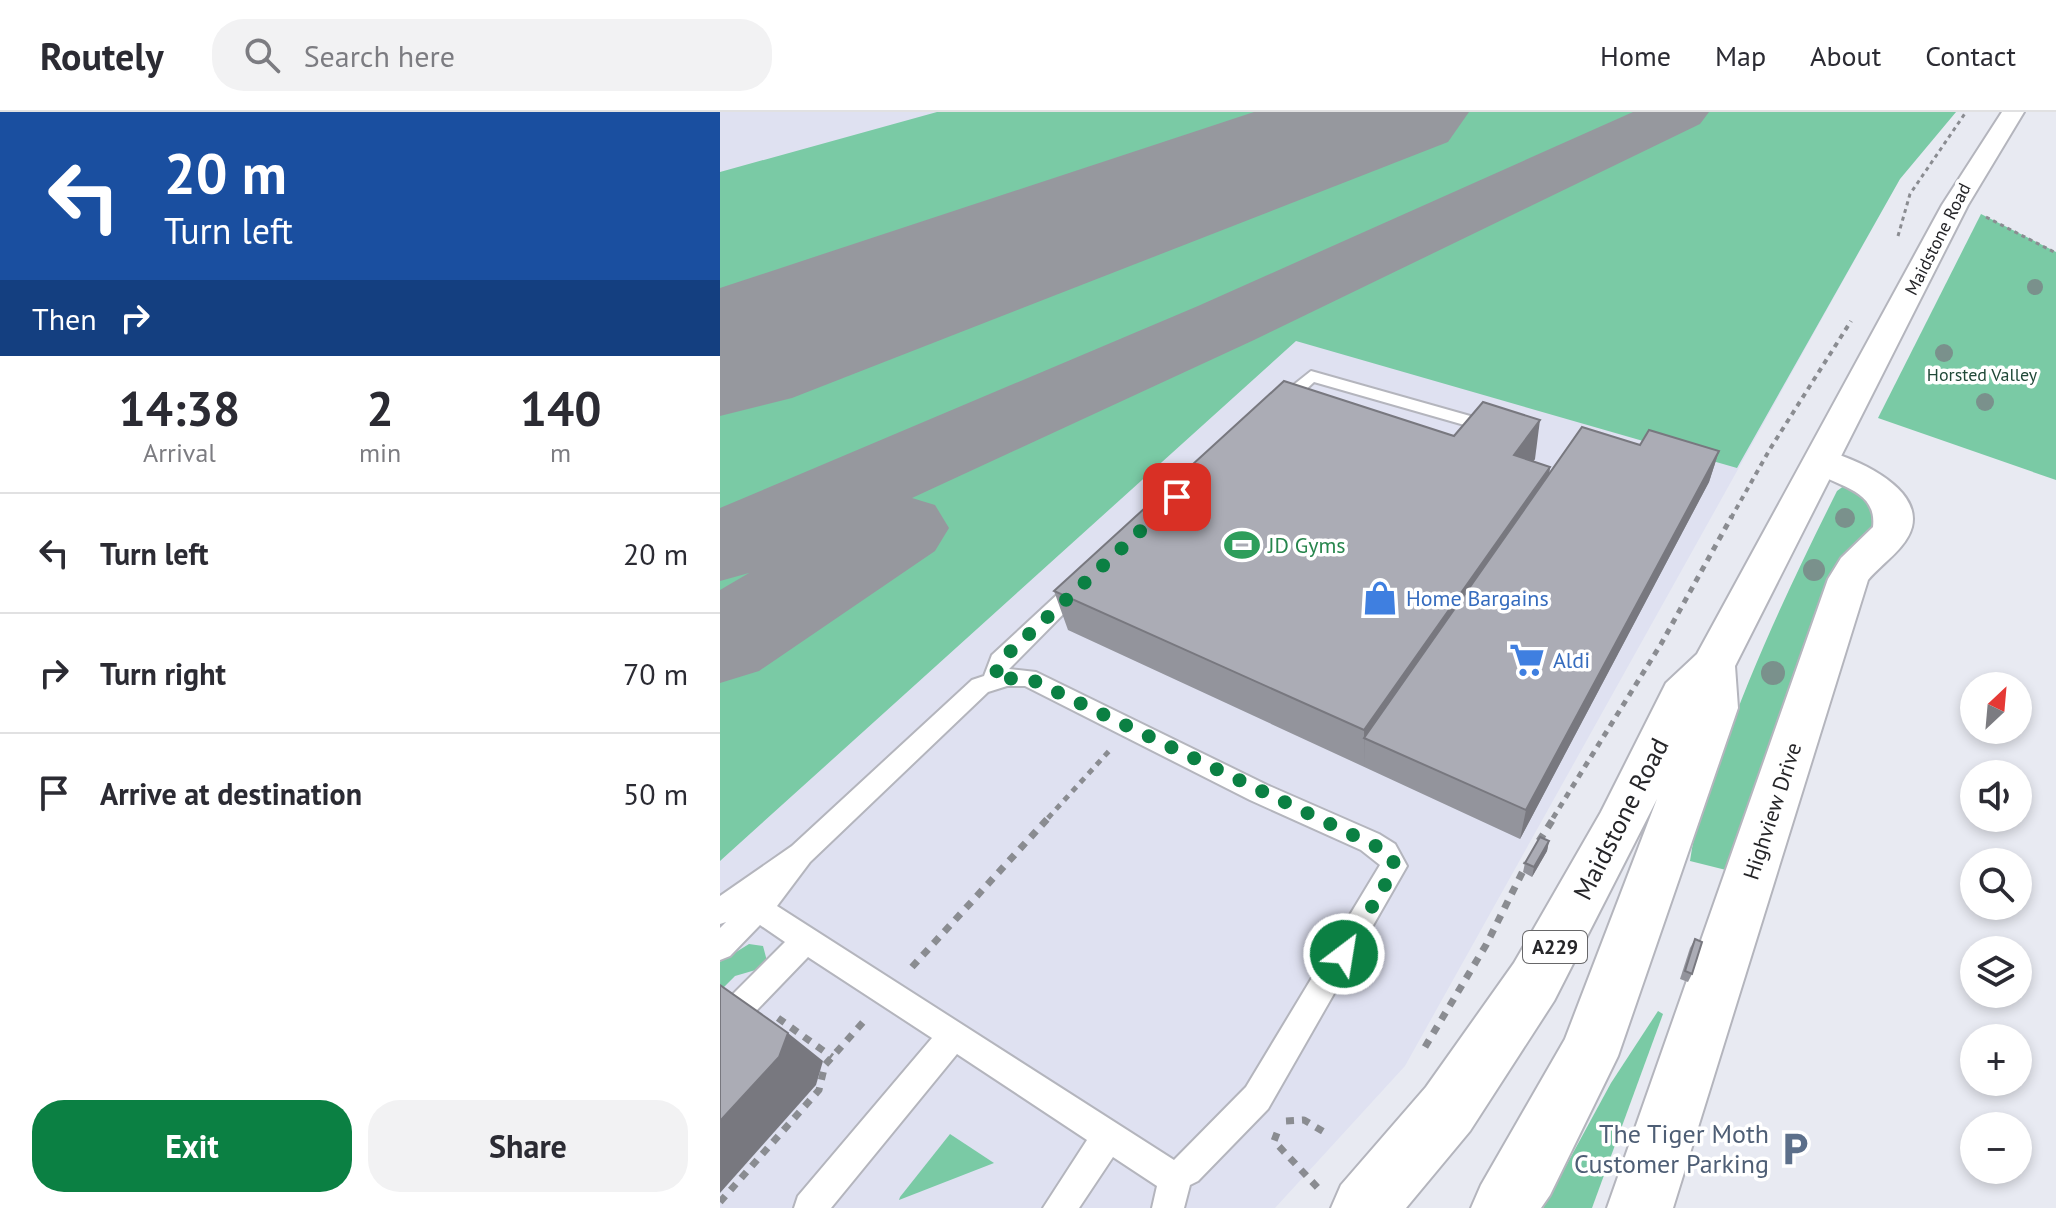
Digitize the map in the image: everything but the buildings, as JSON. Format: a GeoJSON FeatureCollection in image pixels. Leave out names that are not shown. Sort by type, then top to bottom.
{"type":"FeatureCollection","features":[{"type":"Feature","properties":{"kind":"main road","name":"Maidstone Road"},"geometry":{"type":"LineString","coordinates":[[1342,1198],[1448,1109],[1534,982],[1619,827],[1682,695],[1713,666],[1955,205],[2013,112]]}},
{"type":"Feature","properties":{"kind":"main road","name":"Highview Drive"},"geometry":{"type":"LineString","coordinates":[[1640,1208],[1848,579],[1883,543],[1892,527],[1890,506],[1880,491],[1860,475],[1823,461]]}},
{"type":"Feature","properties":{"kind":"main road","name":"Maidstone Road"},"geometry":{"type":"LineString","coordinates":[[1504,1208],[1557,1116],[1602,1023],[1715,708],[1713,666]]}},
{"type":"Feature","properties":{"kind":"lane"},"geometry":{"type":"LineString","coordinates":[[1264,418],[1311,376],[1517,435]]}},
{"type":"Feature","properties":{"kind":"lane"},"geometry":{"type":"LineString","coordinates":[[994,679],[1000,661],[1100,567]]}},
{"type":"Feature","properties":{"kind":"lane"},"geometry":{"type":"LineString","coordinates":[[720,912],[801,854],[975,691],[994,679],[1028,678],[1379,847],[1390,854],[1394,863],[1390,877],[1252,1105],[1187,1170],[1176,1176],[1166,1176],[758,909]]}},
{"type":"Feature","properties":{"kind":"lane"},"geometry":{"type":"LineString","coordinates":[[720,947],[758,909],[801,854]]}},
{"type":"Feature","properties":{"kind":"lane"},"geometry":{"type":"LineString","coordinates":[[720,1028],[806,940]]}},
{"type":"Feature","properties":{"kind":"lane"},"geometry":{"type":"LineString","coordinates":[[810,1208],[953,1036]]}},
{"type":"Feature","properties":{"kind":"lane"},"geometry":{"type":"LineString","coordinates":[[1059,1208],[1108,1138]]}},
{"type":"Feature","properties":{"kind":"lane"},"geometry":{"type":"LineString","coordinates":[[1168,1208],[1176,1176]]}},
{"type":"Feature","properties":{"kind":"path"},"geometry":{"type":"LineString","coordinates":[[1898,239],[1910,194],[1966,112]]}},
{"type":"Feature","properties":{"kind":"path"},"geometry":{"type":"LineString","coordinates":[[1955,205],[1979,213],[2056,253]]}},
{"type":"Feature","properties":{"kind":"path"},"geometry":{"type":"LineString","coordinates":[[1537,845],[1654,657],[1770,449],[1852,319]]}},
{"type":"Feature","properties":{"kind":"path"},"geometry":{"type":"LineString","coordinates":[[720,1202],[819,1090],[825,1065],[1129,728]]}},
{"type":"Feature","properties":{"kind":"path"},"geometry":{"type":"LineString","coordinates":[[1420,1054],[1486,945],[1530,858]]}},
{"type":"Feature","properties":{"kind":"path"},"geometry":{"type":"LineString","coordinates":[[1252,1105],[1282,1124],[1304,1120],[1329,1135]]}},
{"type":"Feature","properties":{"kind":"path"},"geometry":{"type":"LineString","coordinates":[[1282,1124],[1274,1141],[1342,1198]]}},
{"type":"Feature","properties":{"kind":"shaded area"},"geometry":{"type":"Polygon","coordinates":[[[720,112],[1956,112],[1900,179],[1405,1066],[1275,1208],[720,1208],[720,112]]]}},
{"type":"Feature","properties":{"kind":"green space"},"geometry":{"type":"Polygon","coordinates":[[[937,112],[1956,112],[1900,179],[1737,468],[1296,341],[720,861],[720,172],[937,112]]]}},
{"type":"Feature","properties":{"kind":"green space","name":"Horsted Valley"},"geometry":{"type":"Polygon","coordinates":[[[1981,214],[2056,252],[2056,480],[1878,418],[1981,214]]]}},
{"type":"Feature","properties":{"kind":"green space"},"geometry":{"type":"Polygon","coordinates":[[[1845,485],[1862,487],[1880,517],[1770,754],[1726,870],[1690,861],[1702,807],[1747,687],[1821,523],[1837,491],[1845,485]]]}},
{"type":"Feature","properties":{"kind":"green space"},"geometry":{"type":"Polygon","coordinates":[[[749,944],[763,946],[767,961],[759,969],[735,976],[720,991],[720,962],[749,944]]]}},
{"type":"Feature","properties":{"kind":"green space"},"geometry":{"type":"Polygon","coordinates":[[[1658,1011],[1663,1014],[1592,1208],[1543,1208],[1611,1083],[1658,1011]]]}},
{"type":"Feature","properties":{"kind":"green space"},"geometry":{"type":"Polygon","coordinates":[[[950,1134],[994,1163],[899,1200],[900,1197],[950,1134]]]}},
{"type":"Feature","properties":{"kind":"taxiway"},"geometry":{"type":"LineString","coordinates":[[720,547],[1226,323],[1680,112]]}},
{"type":"Feature","properties":{"kind":"taxiway"},"geometry":{"type":"LineString","coordinates":[[720,642],[900,528]]}},
{"type":"Feature","properties":{"kind":"runway"},"geometry":{"type":"LineString","coordinates":[[720,355],[1397,112]]}},
{"type":"Feature","properties":{"kind":"place","name":"JD Gyms"},"geometry":{"type":"Point","coordinates":[1242,545]}},
{"type":"Feature","properties":{"kind":"place","name":"Home Bargains"},"geometry":{"type":"Point","coordinates":[1380,598]}},
{"type":"Feature","properties":{"kind":"place","name":"Aldi"},"geometry":{"type":"Point","coordinates":[1527,660]}},
{"type":"Feature","properties":{"kind":"place","name":"The Tiger Moth Customer Parking"},"geometry":{"type":"Point","coordinates":[1795,1149]}},
{"type":"Feature","properties":{"kind":"route"},"geometry":{"type":"LineString","coordinates":[[1177,497],[1000,661],[994,679],[1028,678],[1316,820],[1388,852],[1394,863],[1392,873],[1344,954]]}}]}
